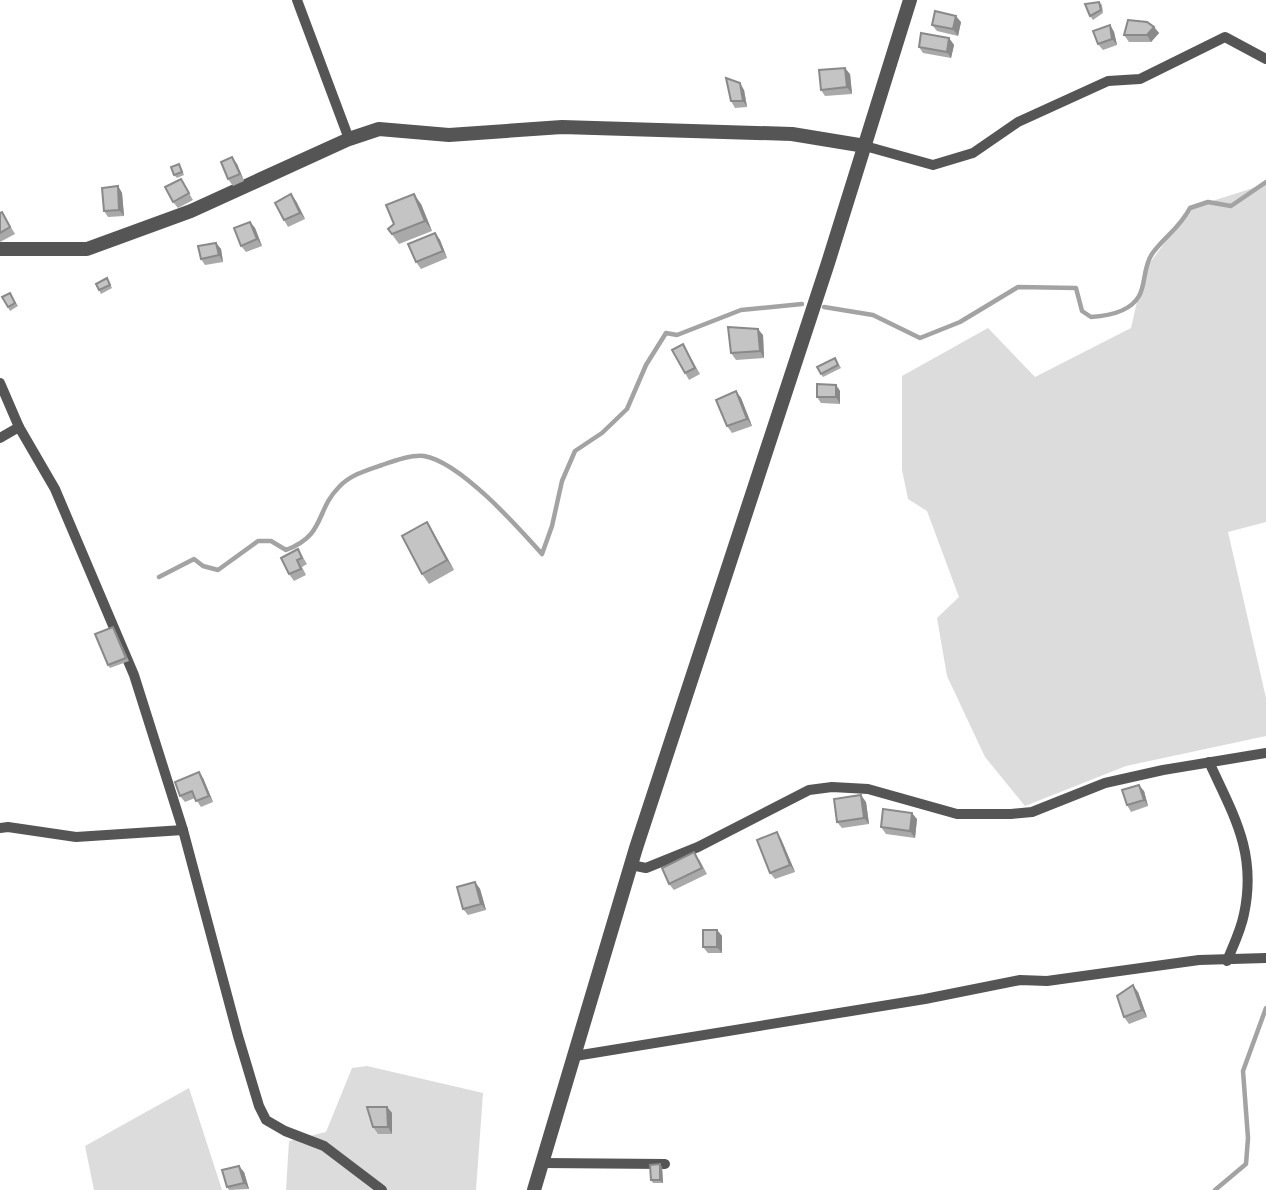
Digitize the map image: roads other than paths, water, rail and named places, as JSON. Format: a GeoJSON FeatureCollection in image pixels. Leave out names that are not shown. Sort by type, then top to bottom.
{"type":"FeatureCollection","features":[{"type":"Feature","properties":{"kind":"street"},"geometry":{"type":"LineString","coordinates":[[297,0],[349,139]]}},
{"type":"Feature","properties":{"kind":"street"},"geometry":{"type":"LineString","coordinates":[[534,1190],[631,865],[910,0]]}},
{"type":"Feature","properties":{"kind":"street"},"geometry":{"type":"LineString","coordinates":[[0,249],[87,249],[191,211],[349,139],[379,129],[449,135],[562,127],[792,134],[865,146],[933,165],[973,153],[1018,122],[1108,81],[1140,79],[1225,37],[1266,59]]}},
{"type":"Feature","properties":{"kind":"street"},"geometry":{"type":"LineString","coordinates":[[0,383],[19,427],[55,489],[134,675],[183,830],[259,1106],[266,1120],[285,1131],[324,1146],[382,1190]]}},
{"type":"Feature","properties":{"kind":"street"},"geometry":{"type":"LineString","coordinates":[[0,438],[19,427]]}},
{"type":"Feature","properties":{"kind":"street"},"geometry":{"type":"LineString","coordinates":[[631,865],[646,868],[698,847],[809,790],[832,787],[868,789],[957,814],[1011,814],[1032,812],[1105,783],[1266,753]]}},
{"type":"Feature","properties":{"kind":"street"},"geometry":{"type":"LineString","coordinates":[[1209,762],[1239,827],[1249,870],[1244,915],[1227,961]]}},
{"type":"Feature","properties":{"kind":"street"},"geometry":{"type":"LineString","coordinates":[[0,828],[76,837],[183,830]]}},
{"type":"Feature","properties":{"kind":"street"},"geometry":{"type":"LineString","coordinates":[[575,1056],[1020,981],[1047,981],[1199,960],[1266,958]]}},
{"type":"Feature","properties":{"kind":"street"},"geometry":{"type":"LineString","coordinates":[[543,1163],[665,1164]]}},
{"type":"Feature","properties":{"kind":"waterway"},"geometry":{"type":"LineString","coordinates":[[824,307],[873,315],[920,338],[960,322],[1018,287],[1076,288],[1082,311],[1091,317],[1111,314],[1130,306],[1139,296],[1152,254],[1190,208],[1208,202],[1231,206],[1266,182]]}},
{"type":"Feature","properties":{"kind":"waterway"},"geometry":{"type":"LineString","coordinates":[[159,577],[194,559],[203,566],[218,570],[258,541],[271,541],[286,550],[299,544],[314,530],[331,496],[348,479],[392,462],[419,456],[438,461],[471,482],[542,554],[552,526],[562,481],[575,451],[602,433],[627,409],[646,365],[666,333],[677,335],[741,310],[802,304]]}},
{"type":"Feature","properties":{"kind":"waterway"},"geometry":{"type":"LineString","coordinates":[[1215,1190],[1246,1164],[1248,1138],[1243,1071],[1266,1008]]}}]}
